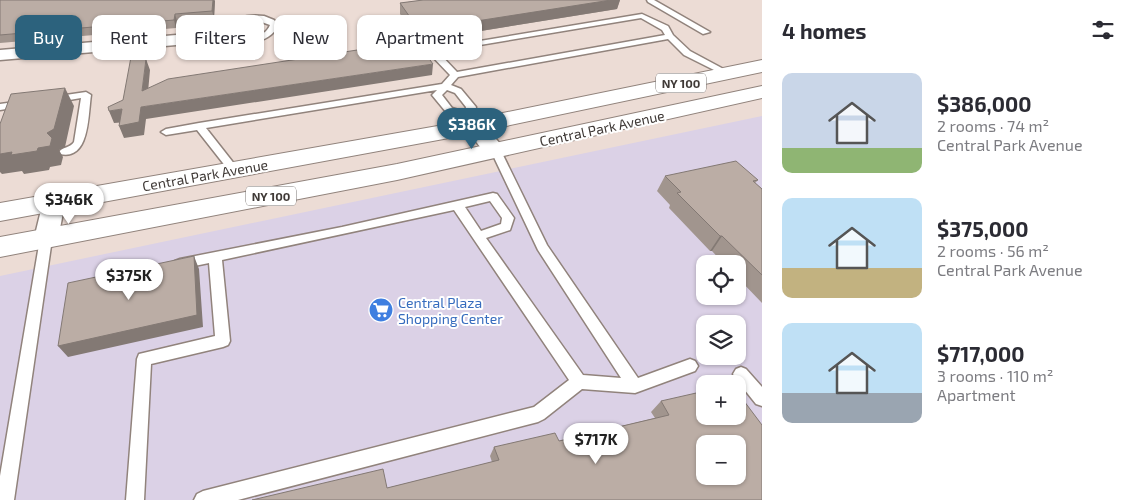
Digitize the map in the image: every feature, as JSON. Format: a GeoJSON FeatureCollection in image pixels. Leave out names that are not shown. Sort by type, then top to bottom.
{"type":"FeatureCollection","features":[{"type":"Feature","properties":{"kind":"main road","name":"Central Park Avenue"},"geometry":{"type":"LineString","coordinates":[[0,212],[234,170],[762,66]]}},
{"type":"Feature","properties":{"kind":"main road","name":"Central Park Avenue"},"geometry":{"type":"LineString","coordinates":[[0,247],[334,184],[496,151],[762,92]]}},
{"type":"Feature","properties":{"kind":"street"},"geometry":{"type":"LineString","coordinates":[[0,55],[176,40]]}},
{"type":"Feature","properties":{"kind":"street"},"geometry":{"type":"LineString","coordinates":[[472,122],[496,151]]}},
{"type":"Feature","properties":{"kind":"street"},"geometry":{"type":"LineString","coordinates":[[46,239],[54,202]]}},
{"type":"Feature","properties":{"kind":"lane"},"geometry":{"type":"LineString","coordinates":[[651,0],[650,2],[706,32]]}},
{"type":"Feature","properties":{"kind":"lane"},"geometry":{"type":"LineString","coordinates":[[482,43],[642,16],[665,28],[670,36],[688,53],[727,73]]}},
{"type":"Feature","properties":{"kind":"lane"},"geometry":{"type":"LineString","coordinates":[[246,18],[267,20],[274,25],[271,32],[265,36],[250,39],[234,38],[226,32],[226,29],[234,22],[246,18]]}},
{"type":"Feature","properties":{"kind":"lane"},"geometry":{"type":"LineString","coordinates":[[472,122],[449,110],[437,95],[455,75],[670,36]]}},
{"type":"Feature","properties":{"kind":"lane"},"geometry":{"type":"LineString","coordinates":[[441,60],[455,75]]}},
{"type":"Feature","properties":{"kind":"lane"},"geometry":{"type":"LineString","coordinates":[[166,132],[445,86],[458,91],[471,106],[472,122]]}},
{"type":"Feature","properties":{"kind":"lane"},"geometry":{"type":"LineString","coordinates":[[0,107],[86,95],[79,142],[74,148],[64,152]]}},
{"type":"Feature","properties":{"kind":"lane"},"geometry":{"type":"LineString","coordinates":[[199,126],[234,170]]}},
{"type":"Feature","properties":{"kind":"lane"},"geometry":{"type":"LineString","coordinates":[[496,151],[542,247],[635,386]]}},
{"type":"Feature","properties":{"kind":"lane"},"geometry":{"type":"LineString","coordinates":[[169,266],[457,206],[482,204],[493,197],[508,218],[506,227],[497,225],[478,236]]}},
{"type":"Feature","properties":{"kind":"lane"},"geometry":{"type":"LineString","coordinates":[[457,206],[579,382]]}},
{"type":"Feature","properties":{"kind":"lane"},"geometry":{"type":"LineString","coordinates":[[5,500],[46,239]]}},
{"type":"Feature","properties":{"kind":"lane"},"geometry":{"type":"LineString","coordinates":[[135,500],[144,360],[222,341],[215,256]]}},
{"type":"Feature","properties":{"kind":"lane"},"geometry":{"type":"LineString","coordinates":[[203,500],[538,414],[579,382],[635,386],[690,366]]}},
{"type":"Feature","properties":{"kind":"lane"},"geometry":{"type":"LineString","coordinates":[[741,374],[762,399]]}},
{"type":"Feature","properties":{"kind":"shaded area","name":"Central Plaza Shopping Center"},"geometry":{"type":"Polygon","coordinates":[[[762,116],[762,500],[0,500],[0,276],[762,116]]]}},
{"type":"Feature","properties":{"kind":"building"},"geometry":{"type":"Polygon","coordinates":[[[0,0],[213,0],[212,11],[175,14],[174,20],[166,21],[166,15],[92,15],[92,27],[82,28],[82,15],[15,15],[15,34],[0,35],[0,0]]]}},
{"type":"Feature","properties":{"kind":"building"},"geometry":{"type":"Polygon","coordinates":[[[423,0],[611,0],[482,20],[482,15],[408,15],[400,3],[423,0]]]}},
{"type":"Feature","properties":{"kind":"building"},"geometry":{"type":"Polygon","coordinates":[[[357,50],[357,60],[430,60],[433,64],[141,107],[139,122],[119,126],[122,109],[109,111],[108,107],[123,100],[130,60],[146,60],[142,91],[168,79],[292,60],[347,60],[347,52],[357,50]]]}},
{"type":"Feature","properties":{"kind":"building"},"geometry":{"type":"Polygon","coordinates":[[[65,88],[54,129],[47,133],[52,138],[50,146],[38,148],[37,151],[11,155],[12,152],[0,154],[0,124],[11,94],[65,88]]]}},
{"type":"Feature","properties":{"kind":"building"},"geometry":{"type":"Polygon","coordinates":[[[736,161],[758,180],[753,181],[762,189],[762,275],[746,259],[746,255],[741,255],[720,236],[677,193],[681,192],[665,176],[736,161]]]}},
{"type":"Feature","properties":{"kind":"building"},"geometry":{"type":"Polygon","coordinates":[[[194,256],[197,315],[58,346],[68,283],[194,256]]]}},
{"type":"Feature","properties":{"kind":"building"},"geometry":{"type":"Polygon","coordinates":[[[696,393],[696,425],[746,425],[746,404],[762,425],[762,500],[252,500],[383,469],[387,488],[499,460],[494,447],[555,433],[559,441],[669,415],[661,401],[696,393]]]}},
{"type":"Feature","properties":{"kind":"place","name":"Central Plaza Shopping Center"},"geometry":{"type":"Point","coordinates":[381,310]}}]}
